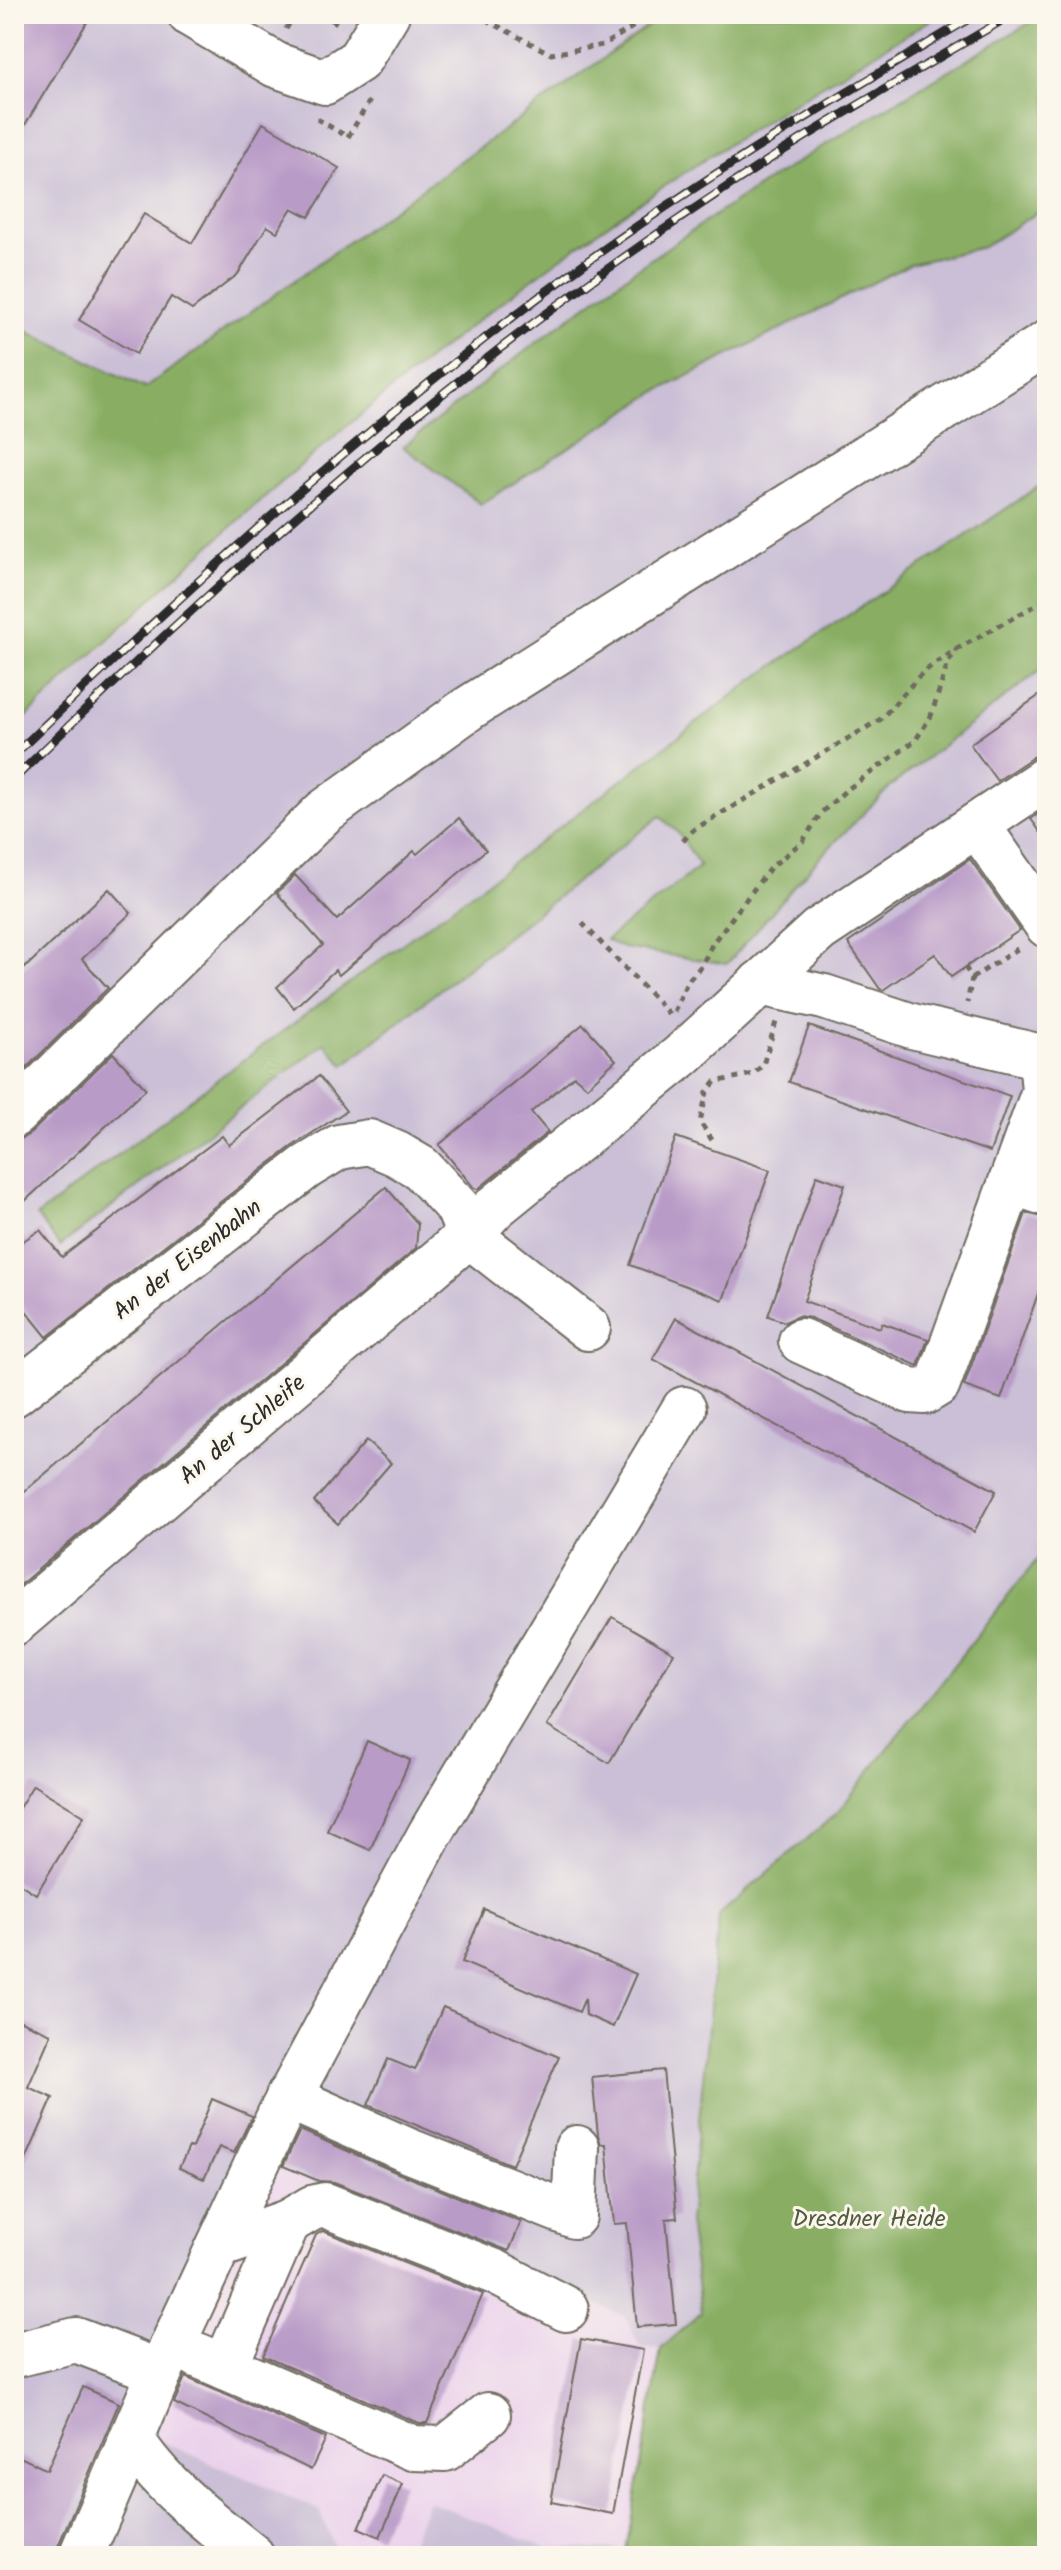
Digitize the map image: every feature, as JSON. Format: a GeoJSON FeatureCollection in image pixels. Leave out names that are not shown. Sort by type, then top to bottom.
{"type":"FeatureCollection","features":[{"type":"Feature","properties":{"kind":"street"},"geometry":{"type":"LineString","coordinates":[[190,14],[276,65],[325,82],[359,60],[387,14]]}},
{"type":"Feature","properties":{"kind":"street"},"geometry":{"type":"LineString","coordinates":[[14,1115],[324,812],[469,708],[1047,343]]}},
{"type":"Feature","properties":{"kind":"street","name":"An der Schleife"},"geometry":{"type":"LineString","coordinates":[[14,1623],[469,1235],[494,1208],[696,1026],[770,997],[819,930],[1047,778]]}},
{"type":"Feature","properties":{"kind":"street"},"geometry":{"type":"LineString","coordinates":[[977,825],[1035,936]]}},
{"type":"Feature","properties":{"kind":"street"},"geometry":{"type":"LineString","coordinates":[[770,997],[824,997],[912,1026],[1044,1056],[1044,1091],[1029,1188],[938,1384],[925,1392],[910,1391],[801,1341]]}},
{"type":"Feature","properties":{"kind":"street","name":"An der Eisenbahn"},"geometry":{"type":"LineString","coordinates":[[14,1394],[306,1167],[339,1147],[369,1142],[393,1151],[421,1168],[458,1208],[469,1235]]}},
{"type":"Feature","properties":{"kind":"street"},"geometry":{"type":"LineString","coordinates":[[469,1235],[588,1328]]}},
{"type":"Feature","properties":{"kind":"street"},"geometry":{"type":"LineString","coordinates":[[81,2556],[166,2359],[288,2097],[430,1834],[684,1409]]}},
{"type":"Feature","properties":{"kind":"street"},"geometry":{"type":"LineString","coordinates":[[288,2097],[409,2151],[574,2216],[577,2148]]}},
{"type":"Feature","properties":{"kind":"street"},"geometry":{"type":"LineString","coordinates":[[226,2231],[288,2222],[312,2208],[325,2205],[495,2272],[566,2309]]}},
{"type":"Feature","properties":{"kind":"street"},"geometry":{"type":"LineString","coordinates":[[225,2367],[288,2222]]}},
{"type":"Feature","properties":{"kind":"street"},"geometry":{"type":"LineString","coordinates":[[14,2355],[76,2340],[166,2359],[225,2367],[413,2448],[445,2449],[488,2415]]}},
{"type":"Feature","properties":{"kind":"street"},"geometry":{"type":"LineString","coordinates":[[132,2439],[145,2461],[208,2541],[252,2556]]}},
{"type":"Feature","properties":{"kind":"path"},"geometry":{"type":"LineString","coordinates":[[321,14],[339,24]]}},
{"type":"Feature","properties":{"kind":"path"},"geometry":{"type":"LineString","coordinates":[[475,14],[551,54],[603,45],[654,14]]}},
{"type":"Feature","properties":{"kind":"path"},"geometry":{"type":"LineString","coordinates":[[683,841],[693,830],[881,719],[923,672],[957,649],[1047,599]]}},
{"type":"Feature","properties":{"kind":"path"},"geometry":{"type":"LineString","coordinates":[[696,1026],[687,982],[702,965],[712,944],[770,868],[803,841],[821,813],[845,791],[915,741],[931,716],[948,663],[957,649]]}},
{"type":"Feature","properties":{"kind":"path"},"geometry":{"type":"LineString","coordinates":[[582,923],[696,1026]]}},
{"type":"Feature","properties":{"kind":"path"},"geometry":{"type":"LineString","coordinates":[[972,978],[1035,936]]}},
{"type":"Feature","properties":{"kind":"path"},"geometry":{"type":"LineString","coordinates":[[712,1140],[700,1122],[707,1092],[715,1082],[753,1074],[763,1065],[770,997]]}},
{"type":"Feature","properties":{"kind":"shaded area"},"geometry":{"type":"Polygon","coordinates":[[[14,14],[665,14],[145,388],[14,325],[14,14]]]}},
{"type":"Feature","properties":{"kind":"shaded area"},"geometry":{"type":"Polygon","coordinates":[[[941,14],[1044,14],[808,154],[698,227],[509,362],[404,447],[482,504],[656,392],[910,264],[983,247],[1047,206],[1047,481],[754,679],[502,871],[231,1069],[60,1246],[325,1042],[344,1065],[661,816],[678,833],[700,866],[606,940],[818,859],[891,786],[1047,665],[1047,1547],[837,1813],[719,1915],[689,2221],[701,2313],[661,2349],[640,2347],[626,2317],[273,2165],[153,2438],[319,2510],[338,2556],[14,2556],[14,729],[269,492],[478,321],[666,185],[780,111],[941,14]]]}},
{"type":"Feature","properties":{"kind":"shaded area"},"geometry":{"type":"Polygon","coordinates":[[[273,2165],[627,2317],[640,2347],[661,2349],[628,2550],[545,2547],[429,2502],[406,2556],[338,2556],[319,2510],[153,2438],[273,2165]]]}},
{"type":"Feature","properties":{"kind":"shaded area"},"geometry":{"type":"Polygon","coordinates":[[[428,2501],[545,2547],[628,2550],[625,2556],[406,2556],[428,2501]]]}},
{"type":"Feature","properties":{"kind":"green space"},"geometry":{"type":"Polygon","coordinates":[[[665,14],[941,14],[712,155],[623,214],[504,300],[288,477],[149,601],[14,729],[14,325],[145,388],[665,14]]]}},
{"type":"Feature","properties":{"kind":"green space"},"geometry":{"type":"Polygon","coordinates":[[[1045,14],[1047,206],[983,247],[910,264],[656,392],[481,504],[403,447],[549,333],[699,226],[827,144],[1045,14]]]}},
{"type":"Feature","properties":{"kind":"green space"},"geometry":{"type":"Polygon","coordinates":[[[1047,481],[1047,665],[891,786],[818,859],[727,964],[623,948],[606,940],[700,866],[678,833],[660,816],[344,1065],[325,1043],[60,1246],[37,1216],[231,1069],[502,871],[754,679],[1047,481]]]}},
{"type":"Feature","properties":{"kind":"green space","name":"Dresdner Heide"},"geometry":{"type":"Polygon","coordinates":[[[1047,1547],[1047,2556],[625,2556],[661,2349],[701,2313],[689,2222],[719,1915],[837,1813],[1047,1547]]]}},
{"type":"Feature","properties":{"kind":"building"},"geometry":{"type":"Polygon","coordinates":[[[14,14],[92,14],[14,143],[14,14]]]}},
{"type":"Feature","properties":{"kind":"building"},"geometry":{"type":"Polygon","coordinates":[[[263,123],[339,168],[309,217],[292,208],[277,232],[267,226],[238,274],[192,310],[171,297],[136,354],[79,320],[144,214],[192,243],[263,123]]]}},
{"type":"Feature","properties":{"kind":"building"},"geometry":{"type":"Polygon","coordinates":[[[1047,690],[1047,753],[1033,757],[997,781],[970,744],[1047,690]]]}},
{"type":"Feature","properties":{"kind":"building"},"geometry":{"type":"Polygon","coordinates":[[[1047,808],[1047,841],[1031,819],[1047,808]]]}},
{"type":"Feature","properties":{"kind":"building"},"geometry":{"type":"Polygon","coordinates":[[[459,818],[486,850],[339,975],[335,970],[294,1008],[277,987],[323,945],[277,893],[295,875],[337,920],[414,851],[417,854],[459,818]]]}},
{"type":"Feature","properties":{"kind":"building"},"geometry":{"type":"Polygon","coordinates":[[[970,859],[1020,930],[951,977],[935,954],[883,990],[880,989],[848,943],[970,859]]]}},
{"type":"Feature","properties":{"kind":"building"},"geometry":{"type":"Polygon","coordinates":[[[109,889],[131,913],[82,959],[108,988],[14,1080],[14,978],[109,889]]]}},
{"type":"Feature","properties":{"kind":"building"},"geometry":{"type":"Polygon","coordinates":[[[583,1024],[616,1060],[587,1087],[574,1076],[531,1112],[548,1132],[478,1189],[474,1188],[439,1145],[583,1024]]]}},
{"type":"Feature","properties":{"kind":"building"},"geometry":{"type":"Polygon","coordinates":[[[809,1026],[1010,1096],[990,1152],[789,1082],[809,1026]]]}},
{"type":"Feature","properties":{"kind":"building"},"geometry":{"type":"Polygon","coordinates":[[[113,1053],[146,1089],[25,1201],[14,1189],[14,1139],[31,1133],[113,1053]]]}},
{"type":"Feature","properties":{"kind":"building"},"geometry":{"type":"Polygon","coordinates":[[[319,1076],[346,1111],[291,1147],[47,1337],[14,1296],[14,1247],[40,1230],[62,1257],[222,1136],[229,1145],[319,1076]]]}},
{"type":"Feature","properties":{"kind":"building"},"geometry":{"type":"Polygon","coordinates":[[[676,1137],[770,1170],[723,1300],[630,1265],[676,1137]]]}},
{"type":"Feature","properties":{"kind":"building"},"geometry":{"type":"Polygon","coordinates":[[[817,1175],[845,1185],[804,1301],[880,1328],[882,1323],[928,1339],[918,1366],[811,1318],[798,1316],[785,1322],[768,1316],[817,1175]]]}},
{"type":"Feature","properties":{"kind":"building"},"geometry":{"type":"Polygon","coordinates":[[[386,1187],[418,1224],[416,1248],[14,1590],[14,1500],[386,1187]]]}},
{"type":"Feature","properties":{"kind":"building"},"geometry":{"type":"Polygon","coordinates":[[[1026,1213],[1047,1218],[1047,1268],[1001,1399],[964,1386],[1026,1213]]]}},
{"type":"Feature","properties":{"kind":"building"},"geometry":{"type":"Polygon","coordinates":[[[676,1318],[996,1491],[974,1532],[653,1359],[676,1318]]]}},
{"type":"Feature","properties":{"kind":"building"},"geometry":{"type":"Polygon","coordinates":[[[366,1441],[391,1463],[338,1524],[314,1502],[366,1441]]]}},
{"type":"Feature","properties":{"kind":"building"},"geometry":{"type":"Polygon","coordinates":[[[612,1617],[674,1653],[609,1763],[547,1726],[612,1617]]]}},
{"type":"Feature","properties":{"kind":"building"},"geometry":{"type":"Polygon","coordinates":[[[367,1741],[410,1760],[370,1850],[327,1831],[367,1741]]]}},
{"type":"Feature","properties":{"kind":"building"},"geometry":{"type":"Polygon","coordinates":[[[33,1785],[84,1816],[36,1894],[14,1880],[14,1816],[33,1785]]]}},
{"type":"Feature","properties":{"kind":"building"},"geometry":{"type":"Polygon","coordinates":[[[484,1909],[636,1974],[613,2027],[586,2015],[585,1998],[579,2012],[462,1962],[484,1909]]]}},
{"type":"Feature","properties":{"kind":"building"},"geometry":{"type":"Polygon","coordinates":[[[443,2007],[559,2057],[512,2165],[368,2105],[388,2059],[415,2070],[443,2007]]]}},
{"type":"Feature","properties":{"kind":"building"},"geometry":{"type":"Polygon","coordinates":[[[14,2018],[51,2034],[28,2087],[53,2098],[14,2187],[14,2018]]]}},
{"type":"Feature","properties":{"kind":"building"},"geometry":{"type":"Polygon","coordinates":[[[663,2070],[677,2218],[666,2219],[676,2324],[637,2327],[627,2223],[614,2224],[606,2144],[601,2144],[598,2135],[592,2077],[663,2070]]]}},
{"type":"Feature","properties":{"kind":"building"},"geometry":{"type":"Polygon","coordinates":[[[212,2099],[252,2116],[234,2153],[219,2147],[204,2179],[179,2168],[189,2147],[192,2148],[212,2099]]]}},
{"type":"Feature","properties":{"kind":"building"},"geometry":{"type":"Polygon","coordinates":[[[300,2130],[521,2222],[509,2251],[334,2182],[319,2181],[283,2166],[300,2130]]]}},
{"type":"Feature","properties":{"kind":"building"},"geometry":{"type":"Polygon","coordinates":[[[323,2231],[483,2294],[427,2423],[419,2423],[263,2356],[316,2235],[323,2231]]]}},
{"type":"Feature","properties":{"kind":"building"},"geometry":{"type":"Polygon","coordinates":[[[581,2339],[643,2350],[613,2514],[551,2502],[581,2339]]]}},
{"type":"Feature","properties":{"kind":"building"},"geometry":{"type":"Polygon","coordinates":[[[185,2377],[326,2438],[311,2470],[174,2403],[185,2377]]]}},
{"type":"Feature","properties":{"kind":"building"},"geometry":{"type":"Polygon","coordinates":[[[83,2387],[119,2403],[56,2556],[14,2556],[14,2454],[47,2470],[83,2387]]]}},
{"type":"Feature","properties":{"kind":"building"},"geometry":{"type":"Polygon","coordinates":[[[382,2475],[403,2484],[380,2537],[359,2528],[382,2475]]]}},
{"type":"Feature","properties":{"kind":"railway"},"geometry":{"type":"LineString","coordinates":[[14,755],[152,624],[293,497],[438,375],[513,317],[684,195],[977,14]]}},
{"type":"Feature","properties":{"kind":"railway"},"geometry":{"type":"LineString","coordinates":[[14,779],[250,558],[372,452],[498,350],[646,242],[761,165],[1013,14]]}}]}
